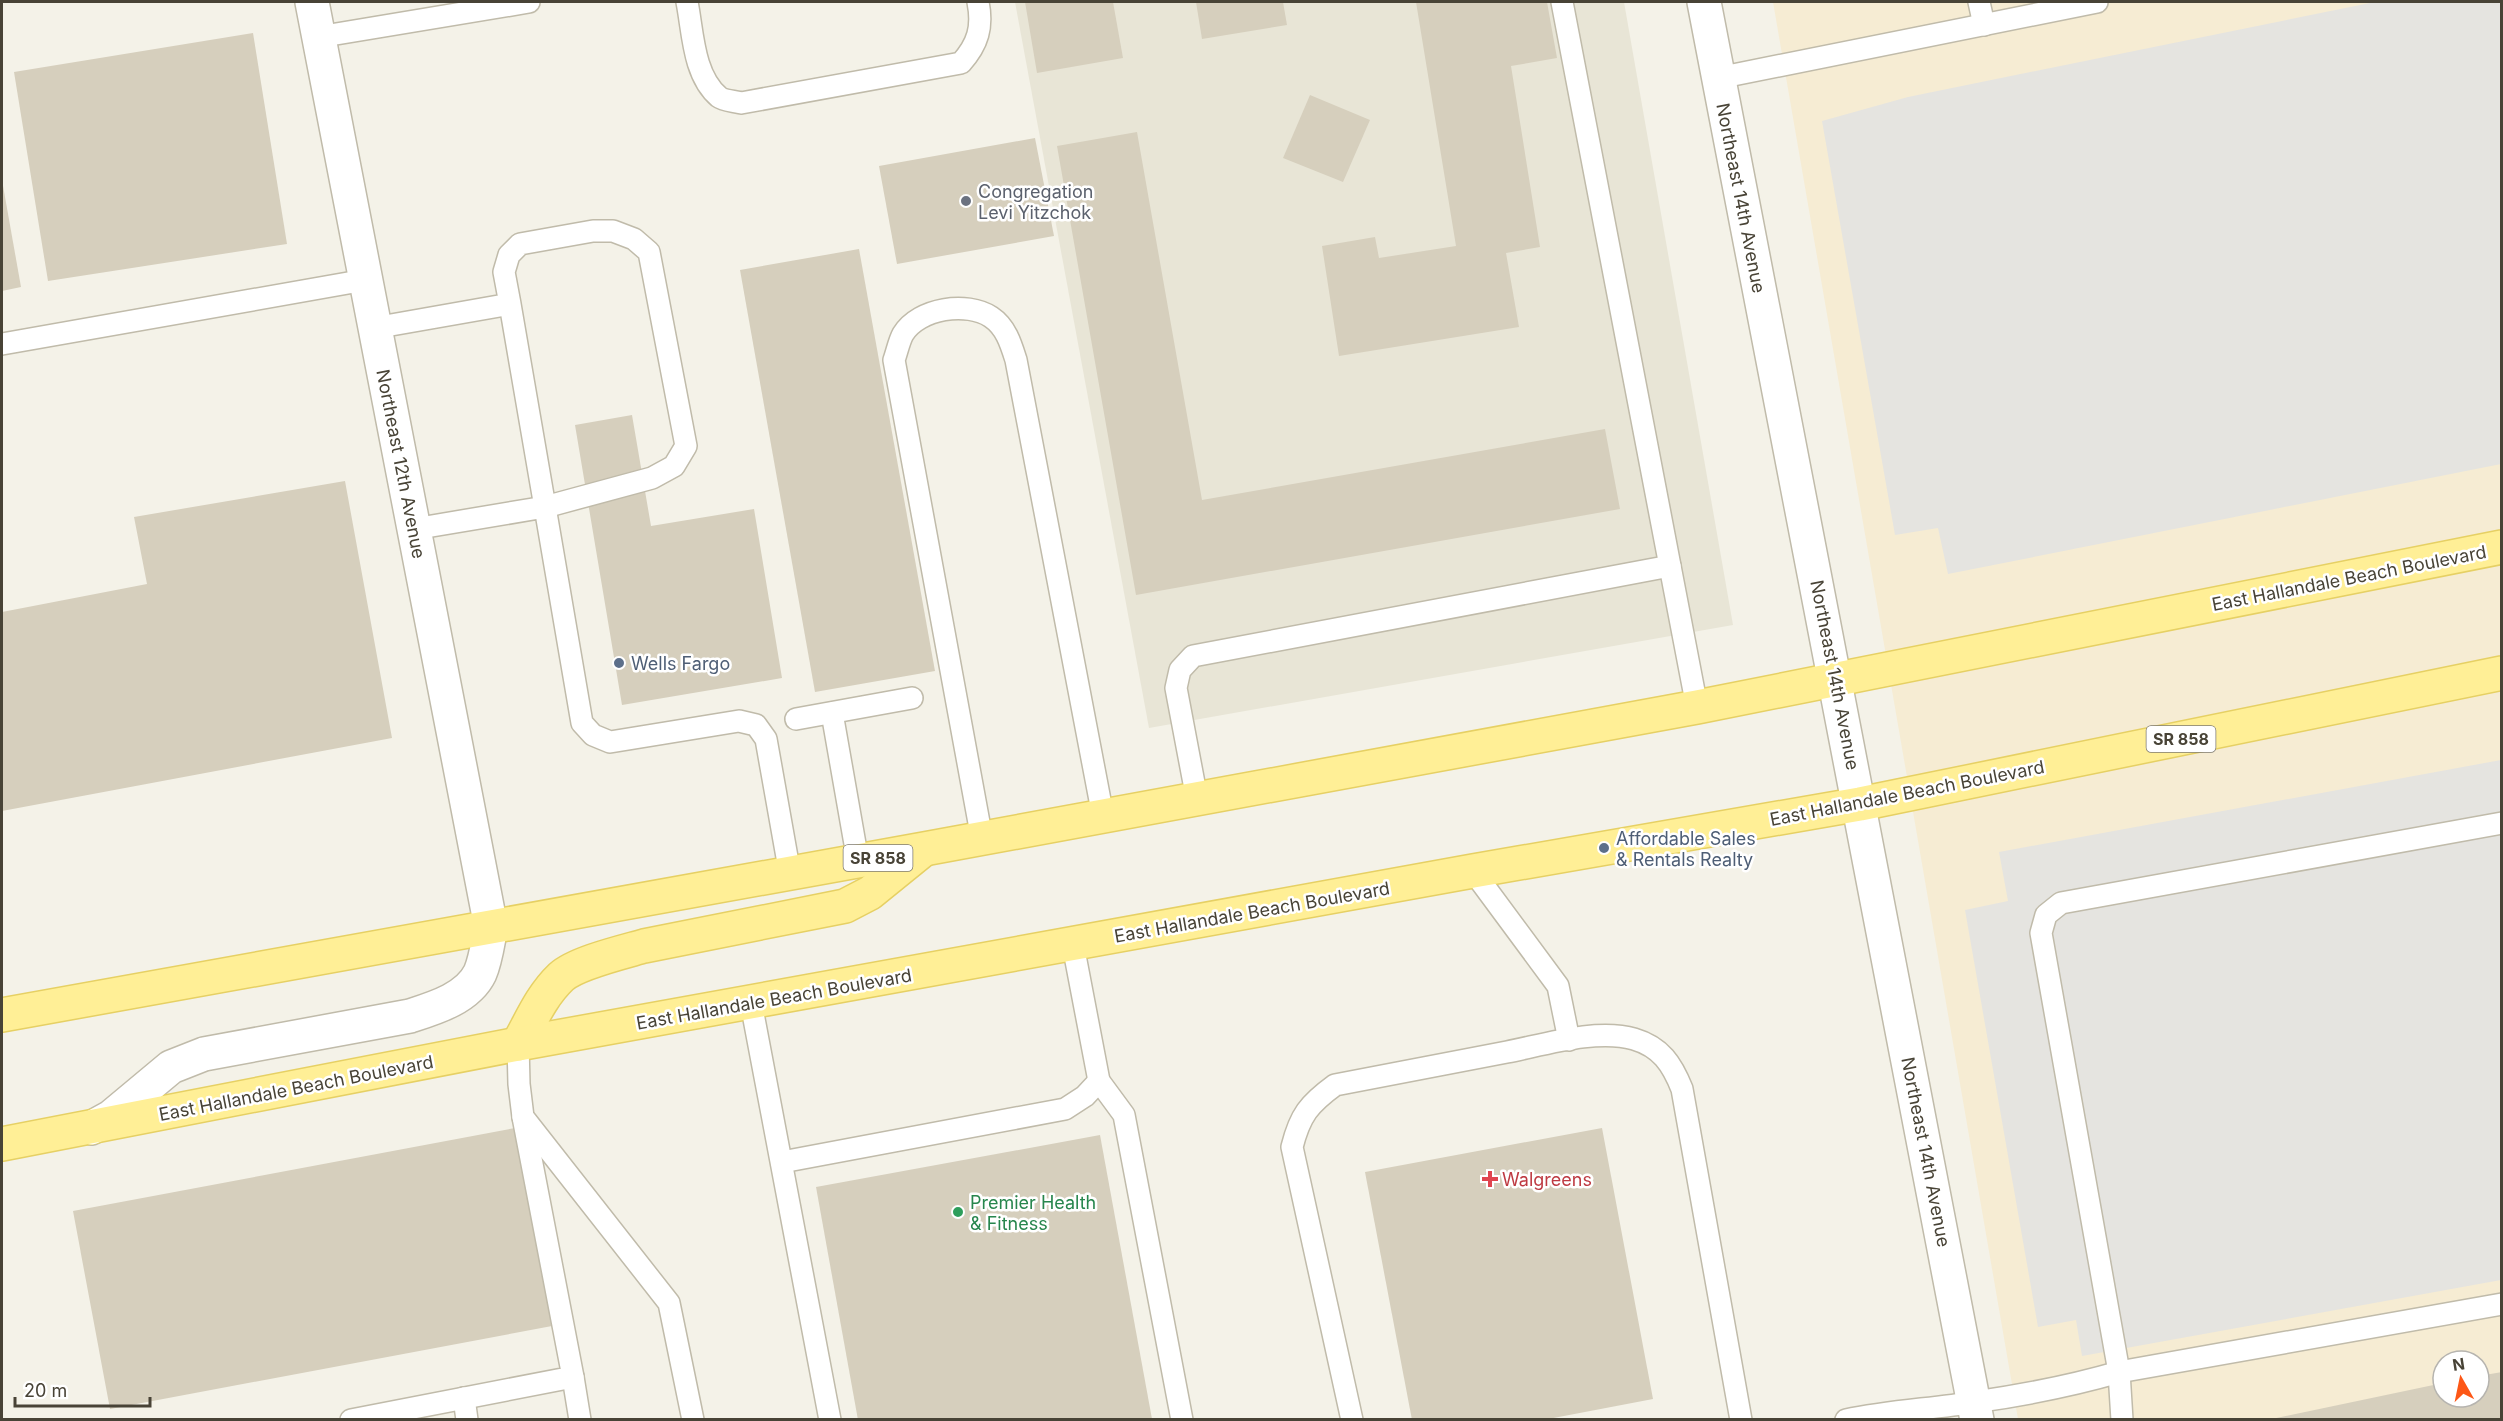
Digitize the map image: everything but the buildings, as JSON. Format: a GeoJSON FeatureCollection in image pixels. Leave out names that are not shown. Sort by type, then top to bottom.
{"type":"FeatureCollection","features":[{"type":"Feature","properties":{"kind":"main road","name":"East Hallandale Beach Boulevard"},"geometry":{"type":"LineString","coordinates":[[2,1015],[982,839],[1836,680],[2502,547]]}},
{"type":"Feature","properties":{"kind":"main road","name":"East Hallandale Beach Boulevard"},"geometry":{"type":"LineString","coordinates":[[2,1144],[518,1044],[1473,871],[1860,804],[2502,673]]}},
{"type":"Feature","properties":{"kind":"main road"},"geometry":{"type":"LineString","coordinates":[[518,1044],[543,998],[562,975],[614,954],[644,946],[845,906],[870,894],[924,849]]}},
{"type":"Feature","properties":{"kind":"street","name":"Northeast 12th Avenue"},"geometry":{"type":"LineString","coordinates":[[312,2],[491,927]]}},
{"type":"Feature","properties":{"kind":"street","name":"Northeast 14th Avenue"},"geometry":{"type":"LineString","coordinates":[[1704,2],[1975,1411]]}},
{"type":"Feature","properties":{"kind":"street"},"geometry":{"type":"LineString","coordinates":[[89,1128],[111,1117],[171,1067],[204,1054],[410,1016],[435,1008],[456,997],[474,982],[480,972],[491,927]]}},
{"type":"Feature","properties":{"kind":"lane"},"geometry":{"type":"LineString","coordinates":[[318,38],[529,2]]}},
{"type":"Feature","properties":{"kind":"lane"},"geometry":{"type":"LineString","coordinates":[[687,2],[697,58],[705,81],[721,99],[741,103],[961,63],[972,50],[980,31],[978,2]]}},
{"type":"Feature","properties":{"kind":"lane"},"geometry":{"type":"LineString","coordinates":[[1562,2],[1697,706]]}},
{"type":"Feature","properties":{"kind":"lane"},"geometry":{"type":"LineString","coordinates":[[1979,2],[1984,25]]}},
{"type":"Feature","properties":{"kind":"lane"},"geometry":{"type":"LineString","coordinates":[[1718,78],[2097,2]]}},
{"type":"Feature","properties":{"kind":"lane"},"geometry":{"type":"LineString","coordinates":[[414,529],[545,507],[652,478],[674,466],[686,446],[649,252],[634,239],[613,231],[593,231],[520,244],[509,255],[504,272],[510,304],[545,507],[582,723],[593,735],[610,742],[739,721],[756,725],[766,739],[790,874]]}},
{"type":"Feature","properties":{"kind":"lane"},"geometry":{"type":"LineString","coordinates":[[2,345],[364,280]]}},
{"type":"Feature","properties":{"kind":"lane"},"geometry":{"type":"LineString","coordinates":[[374,328],[510,304]]}},
{"type":"Feature","properties":{"kind":"lane"},"geometry":{"type":"LineString","coordinates":[[982,839],[894,360],[904,333],[925,315],[948,308],[974,309],[992,317],[1009,336],[1016,360],[1103,816]]}},
{"type":"Feature","properties":{"kind":"lane"},"geometry":{"type":"LineString","coordinates":[[1197,799],[1176,688],[1180,670],[1193,656],[1670,566]]}},
{"type":"Feature","properties":{"kind":"lane"},"geometry":{"type":"LineString","coordinates":[[796,719],[912,698]]}},
{"type":"Feature","properties":{"kind":"lane"},"geometry":{"type":"LineString","coordinates":[[832,713],[858,861]]}},
{"type":"Feature","properties":{"kind":"lane"},"geometry":{"type":"LineString","coordinates":[[2122,1419],[2119,1372],[2041,933],[2046,915],[2061,903],[2502,824]]}},
{"type":"Feature","properties":{"kind":"lane"},"geometry":{"type":"LineString","coordinates":[[1473,871],[1558,987],[1569,1040]]}},
{"type":"Feature","properties":{"kind":"lane"},"geometry":{"type":"LineString","coordinates":[[1073,945],[1099,1081],[1125,1115],[1182,1419]]}},
{"type":"Feature","properties":{"kind":"lane"},"geometry":{"type":"LineString","coordinates":[[751,1003],[830,1419]]}},
{"type":"Feature","properties":{"kind":"lane"},"geometry":{"type":"LineString","coordinates":[[1352,1419],[1292,1147],[1298,1123],[1312,1101],[1335,1085],[1569,1040],[1610,1035],[1634,1039],[1655,1048],[1673,1066],[1682,1089],[1741,1419]]}},
{"type":"Feature","properties":{"kind":"lane"},"geometry":{"type":"LineString","coordinates":[[518,1044],[523,1117],[580,1419]]}},
{"type":"Feature","properties":{"kind":"lane"},"geometry":{"type":"LineString","coordinates":[[782,1162],[1065,1108],[1085,1096],[1099,1081]]}},
{"type":"Feature","properties":{"kind":"lane"},"geometry":{"type":"LineString","coordinates":[[523,1117],[669,1303],[693,1419]]}},
{"type":"Feature","properties":{"kind":"lane"},"geometry":{"type":"LineString","coordinates":[[1846,1419],[1888,1412],[1975,1411],[2119,1372],[2502,1304]]}},
{"type":"Feature","properties":{"kind":"lane"},"geometry":{"type":"LineString","coordinates":[[351,1419],[573,1377]]}},
{"type":"Feature","properties":{"kind":"lane"},"geometry":{"type":"LineString","coordinates":[[464,1398],[467,1419]]}},
{"type":"Feature","properties":{"kind":"shaded area"},"geometry":{"type":"Polygon","coordinates":[[[1015,2],[1624,2],[1733,625],[1149,728],[1015,2]]]}},
{"type":"Feature","properties":{"kind":"shaded area"},"geometry":{"type":"Polygon","coordinates":[[[1773,2],[2501,2],[2501,1419],[2018,1419],[1773,2]]]}},
{"type":"Feature","properties":{"kind":"shaded area"},"geometry":{"type":"Polygon","coordinates":[[[2375,2],[2501,2],[2501,464],[1948,574],[1938,528],[1895,535],[1822,121],[1908,97],[2375,2]]]}},
{"type":"Feature","properties":{"kind":"shaded area"},"geometry":{"type":"Polygon","coordinates":[[[2501,760],[2501,1280],[2082,1356],[2076,1320],[2038,1327],[1965,910],[2008,901],[1999,852],[2501,760]]]}},
{"type":"Feature","properties":{"kind":"place","name":"Congregation Levi Yitzchok"},"geometry":{"type":"Point","coordinates":[966,201]}},
{"type":"Feature","properties":{"kind":"place","name":"Wells Fargo"},"geometry":{"type":"Point","coordinates":[619,663]}},
{"type":"Feature","properties":{"kind":"place","name":"Affordable Sales & Rentals Realty"},"geometry":{"type":"Point","coordinates":[1604,848]}},
{"type":"Feature","properties":{"kind":"place","name":"Walgreens"},"geometry":{"type":"Point","coordinates":[1490,1179]}},
{"type":"Feature","properties":{"kind":"place","name":"Premier Health & Fitness"},"geometry":{"type":"Point","coordinates":[958,1212]}}]}
